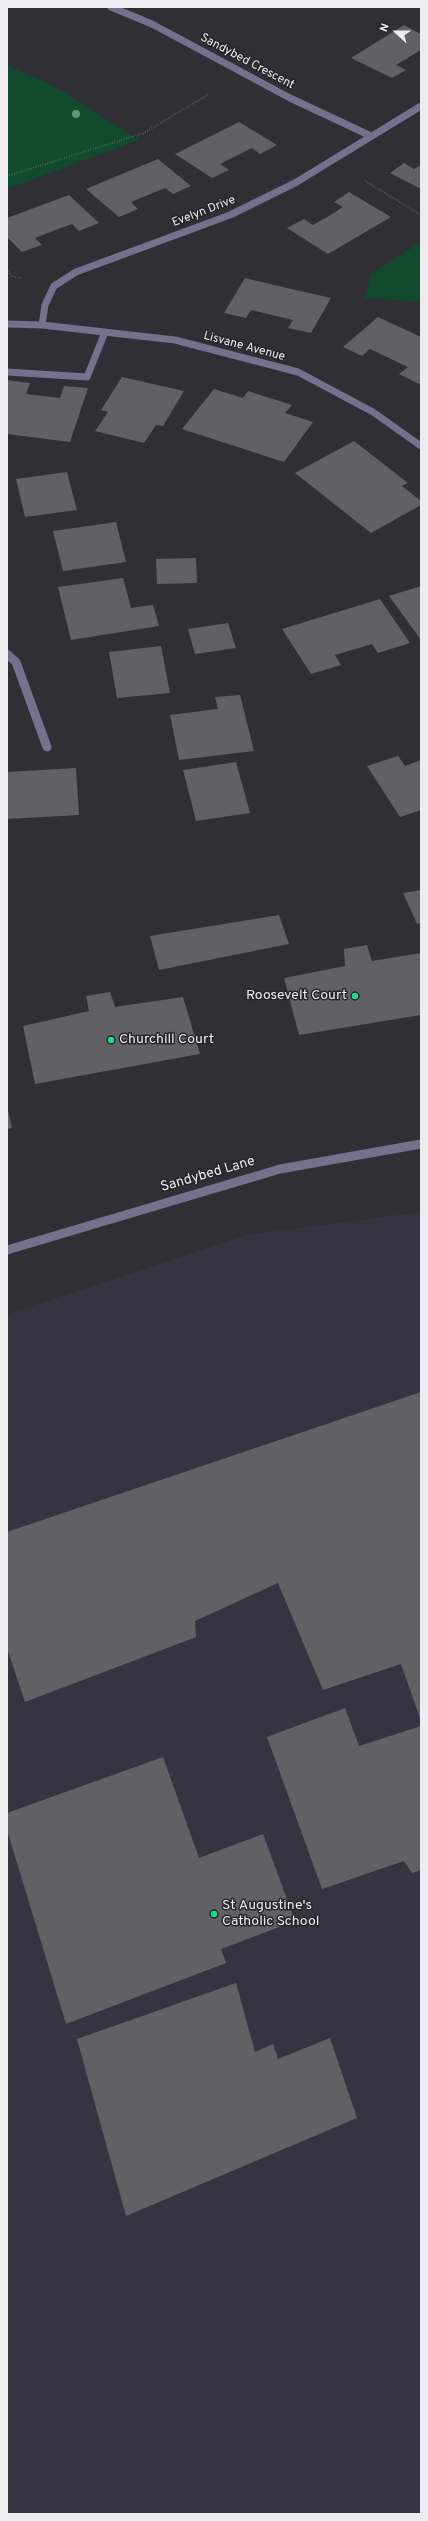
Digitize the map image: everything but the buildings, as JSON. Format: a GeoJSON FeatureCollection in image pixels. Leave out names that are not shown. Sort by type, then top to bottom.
{"type":"FeatureCollection","features":[{"type":"Feature","properties":{"kind":"street","name":"Sandybed Crescent"},"geometry":{"type":"LineString","coordinates":[[111,7],[152,24],[371,136]]}},
{"type":"Feature","properties":{"kind":"street","name":"Evelyn Drive"},"geometry":{"type":"LineString","coordinates":[[42,325],[45,305],[54,286],[76,272],[230,215],[295,183],[421,106]]}},
{"type":"Feature","properties":{"kind":"street"},"geometry":{"type":"LineString","coordinates":[[7,324],[42,325]]}},
{"type":"Feature","properties":{"kind":"street","name":"Lisvane Avenue"},"geometry":{"type":"LineString","coordinates":[[42,325],[175,340],[298,372],[373,412],[421,446]]}},
{"type":"Feature","properties":{"kind":"street"},"geometry":{"type":"LineString","coordinates":[[7,372],[87,378],[104,332]]}},
{"type":"Feature","properties":{"kind":"street"},"geometry":{"type":"LineString","coordinates":[[7,654],[16,662],[48,747]]}},
{"type":"Feature","properties":{"kind":"street","name":"Sandybed Lane"},"geometry":{"type":"LineString","coordinates":[[7,1250],[280,1169],[421,1144]]}},
{"type":"Feature","properties":{"kind":"path"},"geometry":{"type":"LineString","coordinates":[[7,176],[144,133],[244,72]]}},
{"type":"Feature","properties":{"kind":"path"},"geometry":{"type":"LineString","coordinates":[[333,159],[421,215]]}},
{"type":"Feature","properties":{"kind":"shaded area","name":"St Augustine's Catholic School"},"geometry":{"type":"Polygon","coordinates":[[[421,1212],[421,2514],[7,2514],[7,1314],[247,1235],[421,1212]]]}},
{"type":"Feature","properties":{"kind":"green space"},"geometry":{"type":"Polygon","coordinates":[[[7,65],[61,90],[139,140],[7,189],[7,65]]]}},
{"type":"Feature","properties":{"kind":"green space"},"geometry":{"type":"Polygon","coordinates":[[[421,242],[421,302],[365,298],[371,274],[421,242]]]}},
{"type":"Feature","properties":{"kind":"place","name":"Roosevelt Court"},"geometry":{"type":"Point","coordinates":[355,996]}},
{"type":"Feature","properties":{"kind":"place","name":"Churchill Court"},"geometry":{"type":"Point","coordinates":[111,1040]}},
{"type":"Feature","properties":{"kind":"place","name":"St Augustine's Catholic School"},"geometry":{"type":"Point","coordinates":[214,1914]}}]}
